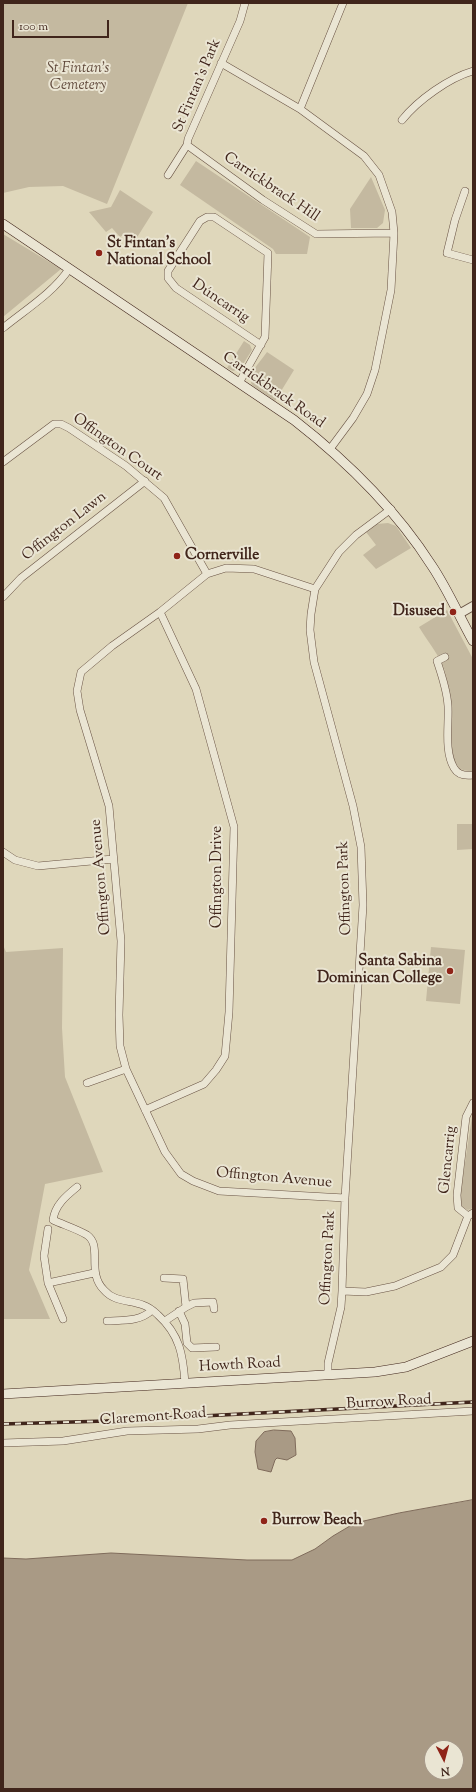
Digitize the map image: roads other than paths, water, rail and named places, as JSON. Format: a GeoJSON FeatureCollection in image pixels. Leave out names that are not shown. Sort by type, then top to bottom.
{"type":"FeatureCollection","features":[{"type":"Feature","properties":{"kind":"main road","name":"Carrickbrack Road"},"geometry":{"type":"LineString","coordinates":[[3,224],[294,420],[330,448],[362,478],[391,509],[432,566],[472,638]]}},
{"type":"Feature","properties":{"kind":"main road","name":"Howth Road"},"geometry":{"type":"LineString","coordinates":[[3,1394],[374,1372],[406,1367],[473,1341]]}},
{"type":"Feature","properties":{"kind":"street","name":"St Fintan's Park"},"geometry":{"type":"LineString","coordinates":[[168,175],[187,145],[188,139],[240,21],[245,3]]}},
{"type":"Feature","properties":{"kind":"street"},"geometry":{"type":"LineString","coordinates":[[300,109],[343,3]]}},
{"type":"Feature","properties":{"kind":"street"},"geometry":{"type":"LineString","coordinates":[[221,63],[300,109],[364,156],[379,175],[392,212],[394,233],[391,290],[375,370],[367,394],[353,418],[330,448]]}},
{"type":"Feature","properties":{"kind":"street"},"geometry":{"type":"LineString","coordinates":[[402,120],[413,106],[426,97],[473,71]]}},
{"type":"Feature","properties":{"kind":"street","name":"Carrickbrack Hill"},"geometry":{"type":"LineString","coordinates":[[187,145],[263,200],[316,234],[394,233]]}},
{"type":"Feature","properties":{"kind":"street"},"geometry":{"type":"LineString","coordinates":[[465,191],[455,220],[448,253],[473,260]]}},
{"type":"Feature","properties":{"kind":"street","name":"Dúncarrig"},"geometry":{"type":"LineString","coordinates":[[239,383],[261,345],[265,337],[268,253],[214,217],[207,217],[200,221],[168,271],[168,278],[176,288],[261,345]]}},
{"type":"Feature","properties":{"kind":"street"},"geometry":{"type":"LineString","coordinates":[[3,328],[64,277],[69,269]]}},
{"type":"Feature","properties":{"kind":"street","name":"Offington Court"},"geometry":{"type":"LineString","coordinates":[[3,462],[54,424],[61,424],[70,428],[145,481],[164,498],[207,574]]}},
{"type":"Feature","properties":{"kind":"street","name":"Offington Lawn"},"geometry":{"type":"LineString","coordinates":[[3,597],[22,578],[145,481]]}},
{"type":"Feature","properties":{"kind":"street","name":"Offington Park"},"geometry":{"type":"LineString","coordinates":[[328,1375],[328,1364],[341,1307],[345,1198],[363,906],[361,847],[353,806],[314,662],[310,630],[316,589],[339,552],[356,536],[391,509]]}},
{"type":"Feature","properties":{"kind":"street","name":"Offington Avenue"},"geometry":{"type":"LineString","coordinates":[[316,589],[254,569],[226,568],[207,574],[160,612],[112,646],[81,672],[77,691],[80,710],[109,806],[121,941],[119,1015],[120,1046],[126,1069],[166,1152],[181,1174],[193,1181],[219,1191],[345,1198]]}},
{"type":"Feature","properties":{"kind":"street"},"geometry":{"type":"LineString","coordinates":[[459,614],[473,606]]}},
{"type":"Feature","properties":{"kind":"street","name":"Offington Drive"},"geometry":{"type":"LineString","coordinates":[[145,1110],[204,1084],[216,1070],[225,1056],[229,1012],[234,827],[196,689],[160,612]]}},
{"type":"Feature","properties":{"kind":"street"},"geometry":{"type":"LineString","coordinates":[[445,657],[437,661],[444,682],[448,705],[450,758],[455,770],[459,774],[473,775]]}},
{"type":"Feature","properties":{"kind":"street"},"geometry":{"type":"LineString","coordinates":[[3,852],[15,860],[38,866],[113,859]]}},
{"type":"Feature","properties":{"kind":"street"},"geometry":{"type":"LineString","coordinates":[[87,1083],[126,1069]]}},
{"type":"Feature","properties":{"kind":"street","name":"Glencarrig"},"geometry":{"type":"LineString","coordinates":[[342,1291],[366,1292],[394,1286],[440,1267],[453,1255],[471,1214],[458,1208],[457,1195],[466,1117],[473,1103]]}},
{"type":"Feature","properties":{"kind":"street"},"geometry":{"type":"LineString","coordinates":[[78,1187],[63,1199],[54,1214],[53,1220],[88,1236],[95,1246],[94,1273],[105,1292],[118,1300],[143,1305],[152,1310],[168,1324],[180,1346],[185,1383]]}},
{"type":"Feature","properties":{"kind":"street"},"geometry":{"type":"LineString","coordinates":[[48,1229],[44,1256],[48,1283],[63,1319]]}},
{"type":"Feature","properties":{"kind":"street"},"geometry":{"type":"LineString","coordinates":[[48,1283],[94,1273]]}},
{"type":"Feature","properties":{"kind":"street"},"geometry":{"type":"LineString","coordinates":[[164,1278],[183,1279],[186,1306]]}},
{"type":"Feature","properties":{"kind":"street"},"geometry":{"type":"LineString","coordinates":[[165,1322],[186,1306],[194,1303],[213,1302],[214,1310]]}},
{"type":"Feature","properties":{"kind":"street"},"geometry":{"type":"LineString","coordinates":[[107,1321],[135,1319],[146,1316],[152,1310]]}},
{"type":"Feature","properties":{"kind":"street"},"geometry":{"type":"LineString","coordinates":[[179,1312],[185,1324],[188,1343],[192,1348],[216,1347]]}},
{"type":"Feature","properties":{"kind":"street","name":"Burrow Road"},"geometry":{"type":"LineString","coordinates":[[306,1420],[473,1411]]}},
{"type":"Feature","properties":{"kind":"street","name":"Claremont Road"},"geometry":{"type":"LineString","coordinates":[[3,1443],[63,1441],[127,1431],[198,1429],[230,1425],[306,1420]]}},
{"type":"Feature","properties":{"kind":"railway"},"geometry":{"type":"LineString","coordinates":[[3,1424],[106,1421],[473,1402]]}},
{"type":"Feature","properties":{"kind":"place","name":"St Fintan's National School"},"geometry":{"type":"Point","coordinates":[99,253]}},
{"type":"Feature","properties":{"kind":"place","name":"Cornerville"},"geometry":{"type":"Point","coordinates":[177,556]}},
{"type":"Feature","properties":{"kind":"place","name":"Disused"},"geometry":{"type":"Point","coordinates":[453,612]}},
{"type":"Feature","properties":{"kind":"place","name":"Santa Sabina Dominican College"},"geometry":{"type":"Point","coordinates":[450,971]}},
{"type":"Feature","properties":{"kind":"place","name":"Burrow Beach"},"geometry":{"type":"Point","coordinates":[264,1521]}},
{"type":"Feature","properties":{"kind":"park label","name":"St Fintan's Cemetery"},"geometry":{"type":"Point","coordinates":[78,78]}}]}
